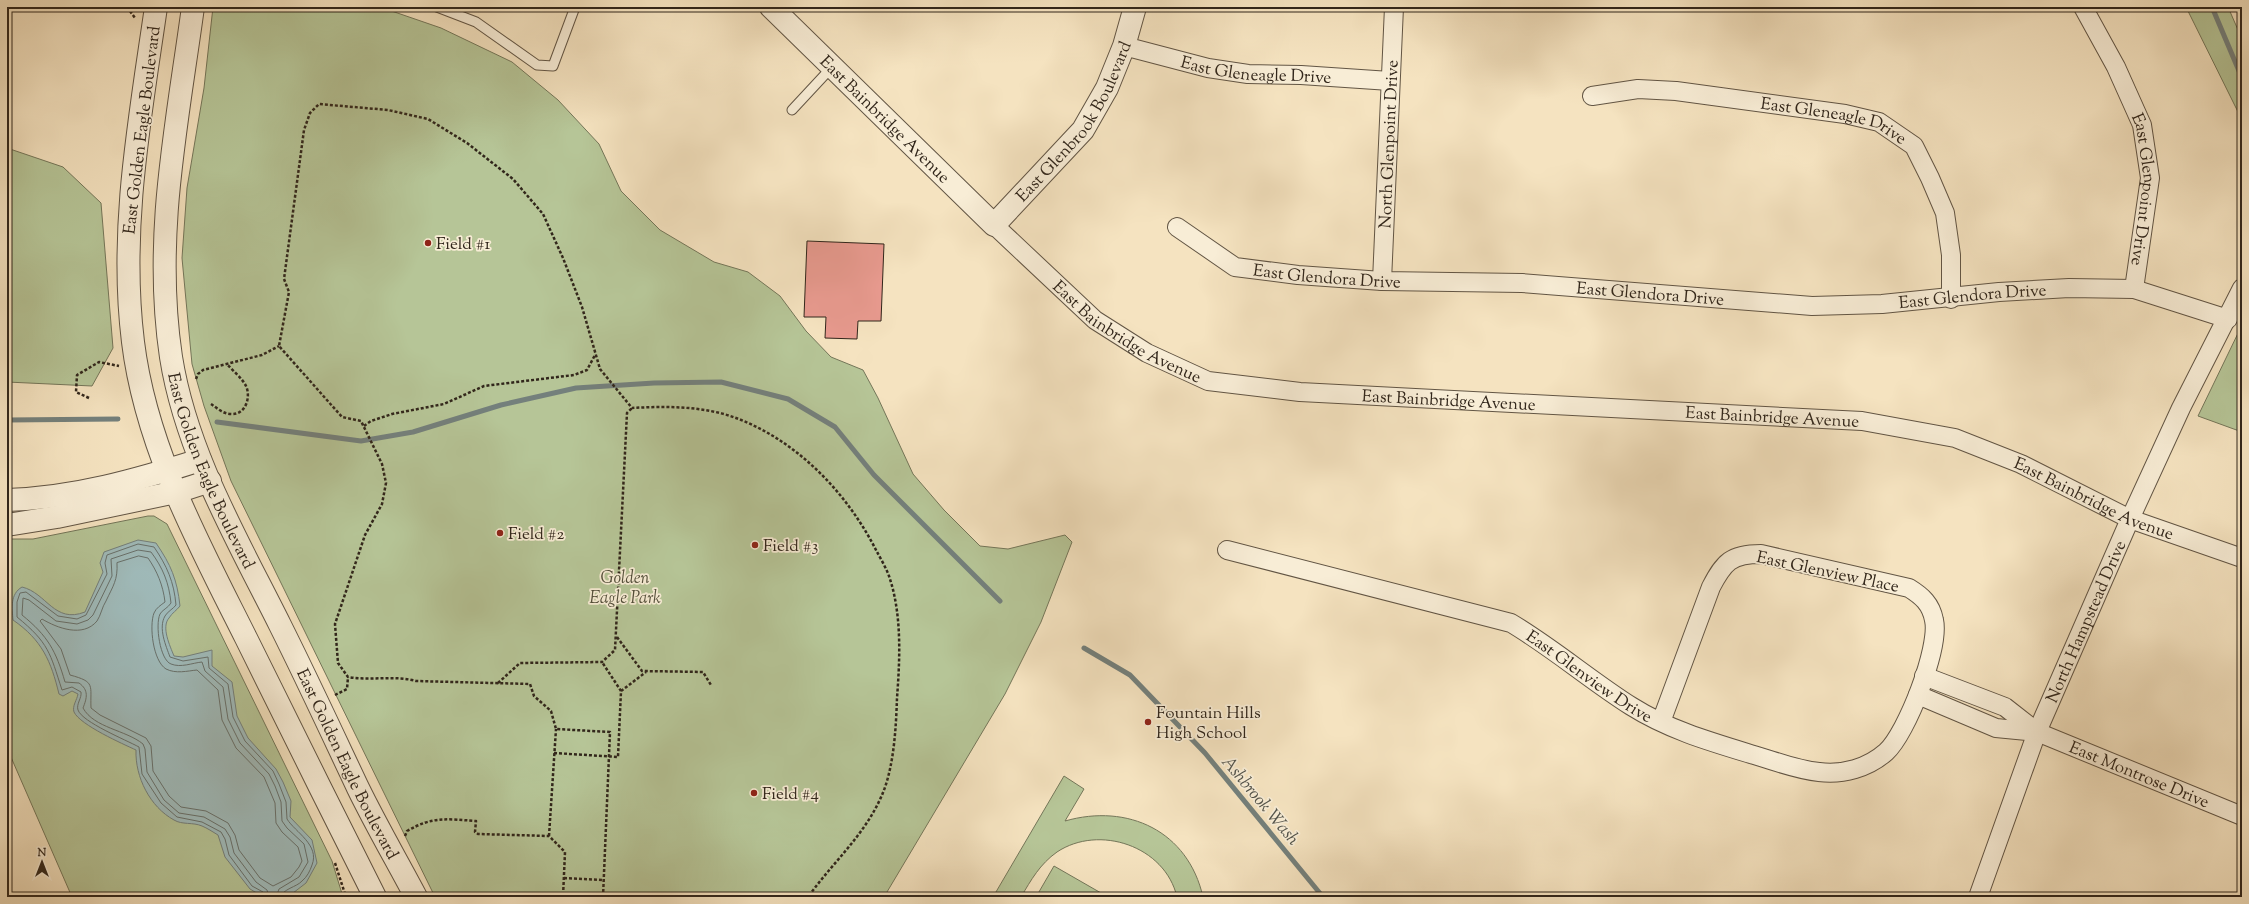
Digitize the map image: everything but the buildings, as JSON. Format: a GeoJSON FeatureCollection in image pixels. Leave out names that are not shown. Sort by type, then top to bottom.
{"type":"FeatureCollection","features":[{"type":"Feature","properties":{"kind":"street","name":"East Golden Eagle Boulevard"},"geometry":{"type":"LineString","coordinates":[[156,7],[132,173],[128,232],[129,290],[133,344],[156,443],[176,492],[217,582],[375,897]]}},
{"type":"Feature","properties":{"kind":"street","name":"East Golden Eagle Boulevard"},"geometry":{"type":"LineString","coordinates":[[192,7],[170,165],[164,228],[165,285],[171,357],[182,405],[200,460],[333,732],[358,787],[416,897]]}},
{"type":"Feature","properties":{"kind":"street","name":"East Bainbridge Avenue"},"geometry":{"type":"LineString","coordinates":[[770,7],[994,225],[1095,320],[1147,353],[1208,381],[1300,392],[1862,420],[1955,438],[2021,464],[2130,519],[2242,558]]}},
{"type":"Feature","properties":{"kind":"street","name":"East Glenbrook Boulevard"},"geometry":{"type":"LineString","coordinates":[[994,225],[1083,130],[1107,88],[1124,46],[1135,7]]}},
{"type":"Feature","properties":{"kind":"street","name":"North Glenpoint Drive"},"geometry":{"type":"LineString","coordinates":[[1382,281],[1394,7]]}},
{"type":"Feature","properties":{"kind":"street","name":"East Glenpoint Drive"},"geometry":{"type":"LineString","coordinates":[[2082,7],[2116,67],[2142,125],[2150,178],[2134,289],[2228,319]]}},
{"type":"Feature","properties":{"kind":"street","name":"East Gleneagle Drive"},"geometry":{"type":"LineString","coordinates":[[1124,46],[1208,68],[1248,74],[1301,75],[1390,81]]}},
{"type":"Feature","properties":{"kind":"street","name":"East Gleneagle Drive"},"geometry":{"type":"LineString","coordinates":[[1592,96],[1638,89],[1676,91],[1845,114],[1879,122],[1914,146],[1946,213],[1952,255],[1952,298]]}},
{"type":"Feature","properties":{"kind":"street","name":"East Glendora Drive"},"geometry":{"type":"LineString","coordinates":[[1178,228],[1235,267],[1298,275],[1382,281],[1522,283],[1812,306],[1882,304],[1999,292],[2069,288],[2134,289]]}},
{"type":"Feature","properties":{"kind":"street","name":"North Hampstead Drive"},"geometry":{"type":"LineString","coordinates":[[1978,897],[2037,732],[2130,519],[2182,408],[2228,319],[2242,288]]}},
{"type":"Feature","properties":{"kind":"street"},"geometry":{"type":"LineString","coordinates":[[7,500],[39,499],[67,495],[168,470],[200,460]]}},
{"type":"Feature","properties":{"kind":"street"},"geometry":{"type":"LineString","coordinates":[[7,525],[57,517],[176,492],[210,481]]}},
{"type":"Feature","properties":{"kind":"street","name":"East Glenview Drive"},"geometry":{"type":"LineString","coordinates":[[1227,550],[1511,623],[1546,644],[1631,706],[1661,722],[1688,735],[1789,765],[1818,772],[1846,772],[1868,764],[1886,752],[1900,735],[1918,695]]}},
{"type":"Feature","properties":{"kind":"street","name":"East Glenview Place"},"geometry":{"type":"LineString","coordinates":[[1661,722],[1711,587],[1720,570],[1733,557],[1746,554],[1761,554],[1909,588],[1922,596],[1930,607],[1935,630],[1918,695]]}},
{"type":"Feature","properties":{"kind":"street"},"geometry":{"type":"LineString","coordinates":[[1924,676],[2005,707],[2037,732]]}},
{"type":"Feature","properties":{"kind":"street"},"geometry":{"type":"LineString","coordinates":[[1918,695],[1996,728],[2037,732]]}},
{"type":"Feature","properties":{"kind":"street","name":"East Montrose Drive"},"geometry":{"type":"LineString","coordinates":[[2037,732],[2242,816]]}},
{"type":"Feature","properties":{"kind":"lane"},"geometry":{"type":"LineString","coordinates":[[437,7],[476,22],[538,65],[553,66],[575,7]]}},
{"type":"Feature","properties":{"kind":"lane"},"geometry":{"type":"LineString","coordinates":[[792,110],[832,67]]}},
{"type":"Feature","properties":{"kind":"path"},"geometry":{"type":"LineString","coordinates":[[127,7],[133,16]]}},
{"type":"Feature","properties":{"kind":"path"},"geometry":{"type":"LineString","coordinates":[[280,346],[289,292],[284,279],[304,130],[310,113],[319,104],[388,110],[428,119],[467,143],[513,179],[543,214],[582,307],[600,369],[632,408]]}},
{"type":"Feature","properties":{"kind":"path"},"geometry":{"type":"LineString","coordinates":[[195,381],[198,374],[203,370],[262,355],[280,346]]}},
{"type":"Feature","properties":{"kind":"path"},"geometry":{"type":"LineString","coordinates":[[280,346],[342,417],[361,420],[382,464],[386,483],[382,504],[365,535],[335,624],[338,663],[348,677],[347,689],[333,696]]}},
{"type":"Feature","properties":{"kind":"path"},"geometry":{"type":"LineString","coordinates":[[364,426],[371,420],[392,414],[444,404],[484,386],[574,375],[587,370],[596,354]]}},
{"type":"Feature","properties":{"kind":"path"},"geometry":{"type":"LineString","coordinates":[[89,398],[76,392],[76,375],[100,362],[117,366],[138,366]]}},
{"type":"Feature","properties":{"kind":"path"},"geometry":{"type":"LineString","coordinates":[[211,404],[224,413],[232,414],[240,411],[246,406],[248,397],[246,385],[226,364]]}},
{"type":"Feature","properties":{"kind":"path"},"geometry":{"type":"LineString","coordinates":[[498,683],[520,662],[602,662],[615,650],[617,637],[627,413],[632,408],[700,410],[736,418],[780,440],[811,465],[844,500],[868,534],[889,575],[898,617],[898,687],[894,745],[883,794],[865,826],[844,855],[808,897]]}},
{"type":"Feature","properties":{"kind":"path"},"geometry":{"type":"LineString","coordinates":[[617,637],[642,671],[703,672],[711,686]]}},
{"type":"Feature","properties":{"kind":"path"},"geometry":{"type":"LineString","coordinates":[[554,754],[618,757],[621,691],[602,662]]}},
{"type":"Feature","properties":{"kind":"path"},"geometry":{"type":"LineString","coordinates":[[621,691],[647,671]]}},
{"type":"Feature","properties":{"kind":"path"},"geometry":{"type":"LineString","coordinates":[[348,677],[366,680],[403,677],[416,681],[530,684],[534,696],[551,711],[556,729],[549,836]]}},
{"type":"Feature","properties":{"kind":"path"},"geometry":{"type":"LineString","coordinates":[[556,729],[610,732],[603,897]]}},
{"type":"Feature","properties":{"kind":"path"},"geometry":{"type":"LineString","coordinates":[[404,840],[407,831],[426,821],[434,819],[476,821],[476,832],[478,834],[549,836],[565,852],[563,897]]}},
{"type":"Feature","properties":{"kind":"path"},"geometry":{"type":"LineString","coordinates":[[564,878],[604,880]]}},
{"type":"Feature","properties":{"kind":"green space","name":"Golden Eagle Park"},"geometry":{"type":"Polygon","coordinates":[[[213,7],[380,7],[441,28],[512,62],[558,100],[599,144],[621,191],[660,230],[714,262],[748,272],[780,296],[806,331],[831,357],[863,370],[878,398],[913,474],[944,510],[980,546],[1008,549],[1065,535],[1072,542],[1041,622],[1005,694],[884,897],[435,897],[231,481],[204,406],[192,364],[182,258],[187,188],[204,88],[213,7]]]}},
{"type":"Feature","properties":{"kind":"green space"},"geometry":{"type":"Polygon","coordinates":[[[2186,7],[2228,7],[2242,39],[2242,120],[2186,7]]]}},
{"type":"Feature","properties":{"kind":"green space"},"geometry":{"type":"Polygon","coordinates":[[[7,148],[63,167],[101,203],[113,348],[92,386],[7,382],[7,148]]]}},
{"type":"Feature","properties":{"kind":"green space"},"geometry":{"type":"Polygon","coordinates":[[[2242,325],[2242,432],[2198,416],[2242,325]]]}},
{"type":"Feature","properties":{"kind":"green space"},"geometry":{"type":"Polygon","coordinates":[[[154,516],[167,524],[332,861],[343,897],[72,897],[7,748],[7,539],[33,539],[154,516]]]}},
{"type":"Feature","properties":{"kind":"green space"},"geometry":{"type":"Polygon","coordinates":[[[1064,776],[1084,789],[1065,821],[1088,816],[1111,816],[1132,820],[1152,828],[1169,839],[1184,855],[1195,874],[1203,897],[1177,897],[1170,879],[1159,865],[1145,853],[1128,845],[1110,840],[1092,840],[1074,844],[1057,852],[1036,873],[1021,897],[993,897],[1064,776]]]}},
{"type":"Feature","properties":{"kind":"green space"},"geometry":{"type":"Polygon","coordinates":[[[1054,866],[1108,897],[1036,897],[1054,866]]]}},
{"type":"Feature","properties":{"kind":"water"},"geometry":{"type":"Polygon","coordinates":[[[138,540],[156,543],[166,558],[175,580],[180,606],[170,616],[166,626],[167,637],[174,656],[183,657],[212,650],[212,666],[232,682],[237,716],[248,738],[276,769],[291,801],[290,817],[312,840],[317,863],[306,883],[293,893],[277,897],[260,895],[250,889],[225,857],[218,835],[199,825],[177,822],[165,814],[151,799],[141,781],[136,760],[136,750],[102,734],[84,723],[78,717],[74,712],[74,705],[78,694],[72,691],[63,696],[59,694],[53,671],[44,652],[31,635],[13,620],[12,606],[15,593],[22,587],[31,590],[58,611],[74,615],[85,612],[103,572],[100,563],[104,552],[138,540]]]}},
{"type":"Feature","properties":{"kind":"waterway"},"geometry":{"type":"LineString","coordinates":[[2212,7],[2242,78]]}},
{"type":"Feature","properties":{"kind":"waterway"},"geometry":{"type":"LineString","coordinates":[[217,422],[361,441],[413,432],[501,405],[576,388],[654,383],[721,382],[788,399],[835,427],[874,475],[1000,601]]}},
{"type":"Feature","properties":{"kind":"waterway"},"geometry":{"type":"LineString","coordinates":[[7,420],[118,419]]}},
{"type":"Feature","properties":{"kind":"waterway","name":"Ashbrook Wash"},"geometry":{"type":"LineString","coordinates":[[1084,648],[1130,675],[1205,753],[1323,897]]}},
{"type":"Feature","properties":{"kind":"place","name":"Field #1"},"geometry":{"type":"Point","coordinates":[428,243]}},
{"type":"Feature","properties":{"kind":"place","name":"Field #2"},"geometry":{"type":"Point","coordinates":[500,533]}},
{"type":"Feature","properties":{"kind":"place","name":"Field #3"},"geometry":{"type":"Point","coordinates":[755,545]}},
{"type":"Feature","properties":{"kind":"place","name":"Fountain Hills High School"},"geometry":{"type":"Point","coordinates":[1148,722]}},
{"type":"Feature","properties":{"kind":"place","name":"Field #4"},"geometry":{"type":"Point","coordinates":[754,793]}}]}
